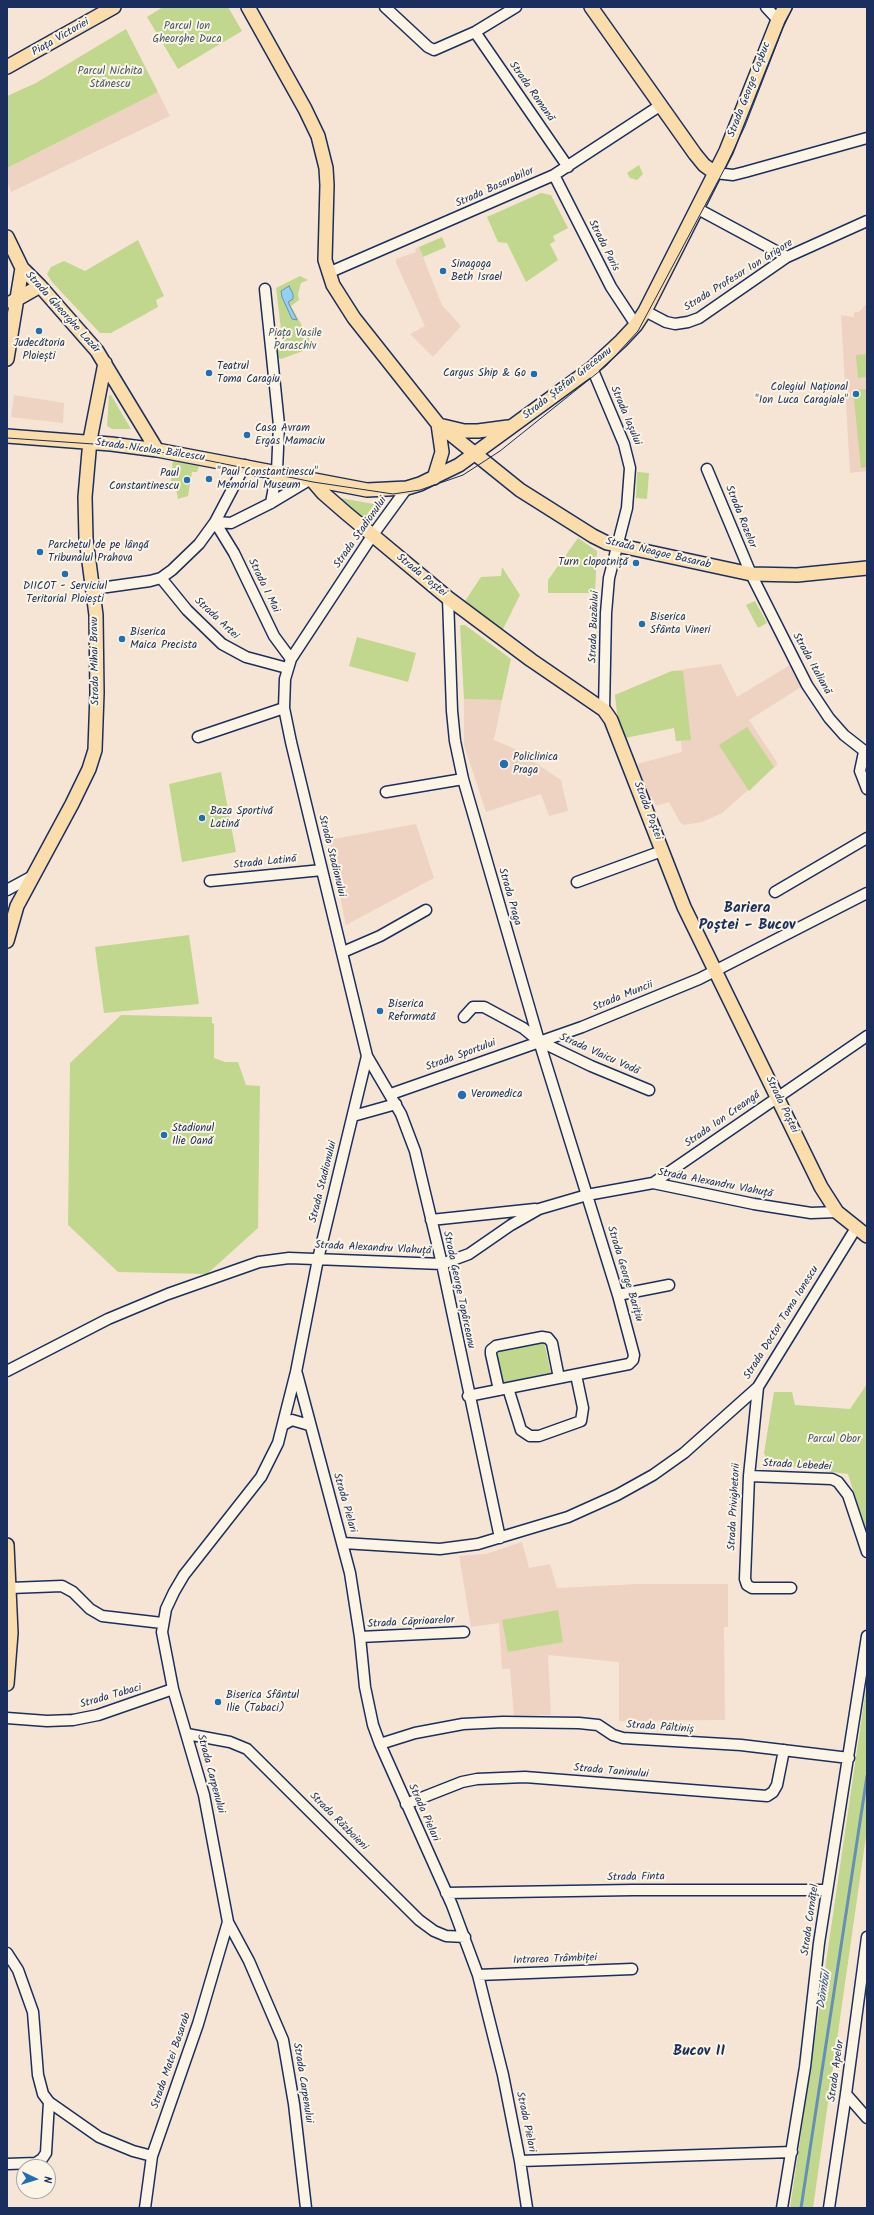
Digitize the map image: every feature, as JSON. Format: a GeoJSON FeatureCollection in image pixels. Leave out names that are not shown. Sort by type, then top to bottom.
{"type":"FeatureCollection","features":[{"type":"Feature","properties":{"kind":"main road","name":"Piața Victoriei"},"geometry":{"type":"LineString","coordinates":[[7,67],[114,7]]}},
{"type":"Feature","properties":{"kind":"main road","name":"Strada Neagoe Basarab"},"geometry":{"type":"LineString","coordinates":[[248,7],[305,109],[320,143],[327,185],[325,260],[328,273],[341,300],[354,318],[438,424],[520,490],[582,530],[600,540],[617,546],[751,574],[803,574],[867,568]]}},
{"type":"Feature","properties":{"kind":"main road"},"geometry":{"type":"LineString","coordinates":[[591,7],[695,154],[704,165],[715,174]]}},
{"type":"Feature","properties":{"kind":"main road","name":"Strada George Coșbuc"},"geometry":{"type":"LineString","coordinates":[[715,174],[732,138],[778,20],[785,7]]}},
{"type":"Feature","properties":{"kind":"main road","name":"Strada Ștefan Greceanu"},"geometry":{"type":"LineString","coordinates":[[475,455],[592,368],[611,352],[636,325],[645,311],[715,174]]}},
{"type":"Feature","properties":{"kind":"main road","name":"Strada Gheorghe Lazăr"},"geometry":{"type":"LineString","coordinates":[[7,237],[22,268],[97,350],[156,450]]}},
{"type":"Feature","properties":{"kind":"main road"},"geometry":{"type":"LineString","coordinates":[[7,359],[12,302],[22,268]]}},
{"type":"Feature","properties":{"kind":"main road"},"geometry":{"type":"LineString","coordinates":[[12,302],[40,286]]}},
{"type":"Feature","properties":{"kind":"main road","name":"Strada Mihai Bravu"},"geometry":{"type":"LineString","coordinates":[[7,941],[17,906],[31,877],[72,804],[89,769],[95,750],[97,659],[93,589],[85,518],[90,442],[105,363]]}},
{"type":"Feature","properties":{"kind":"main road"},"geometry":{"type":"LineString","coordinates":[[434,478],[442,452],[438,424],[450,428],[478,432],[512,426]]}},
{"type":"Feature","properties":{"kind":"main road","name":"Strada Nicolae Bălcescu"},"geometry":{"type":"LineString","coordinates":[[7,436],[90,442],[156,450],[245,465],[367,490],[407,488],[434,478],[475,455]]}},
{"type":"Feature","properties":{"kind":"main road","name":"Strada Poștei"},"geometry":{"type":"LineString","coordinates":[[311,479],[323,493],[372,536],[448,598],[526,656],[604,710],[611,720],[678,893],[715,973],[778,1096],[821,1187],[837,1212],[867,1236]]}},
{"type":"Feature","properties":{"kind":"main road"},"geometry":{"type":"LineString","coordinates":[[7,1545],[11,1633],[7,1684]]}},
{"type":"Feature","properties":{"kind":"street"},"geometry":{"type":"LineString","coordinates":[[385,7],[434,50],[475,32],[516,7]]}},
{"type":"Feature","properties":{"kind":"street"},"geometry":{"type":"LineString","coordinates":[[766,7],[778,20]]}},
{"type":"Feature","properties":{"kind":"street","name":"Strada Romană"},"geometry":{"type":"LineString","coordinates":[[475,32],[568,167]]}},
{"type":"Feature","properties":{"kind":"street","name":"Strada Basarabilor"},"geometry":{"type":"LineString","coordinates":[[328,273],[554,175],[660,105]]}},
{"type":"Feature","properties":{"kind":"street"},"geometry":{"type":"LineString","coordinates":[[715,174],[733,175],[867,138]]}},
{"type":"Feature","properties":{"kind":"street","name":"Strada Paris"},"geometry":{"type":"LineString","coordinates":[[554,175],[611,287],[636,325]]}},
{"type":"Feature","properties":{"kind":"street"},"geometry":{"type":"LineString","coordinates":[[698,209],[787,257]]}},
{"type":"Feature","properties":{"kind":"street","name":"Strada Profesor Ion Grigore"},"geometry":{"type":"LineString","coordinates":[[645,311],[666,322],[688,322],[699,318],[787,257],[867,221]]}},
{"type":"Feature","properties":{"kind":"street"},"geometry":{"type":"LineString","coordinates":[[265,289],[279,425],[277,472],[271,503]]}},
{"type":"Feature","properties":{"kind":"street","name":"Strada Iașului"},"geometry":{"type":"LineString","coordinates":[[592,368],[629,456],[630,486],[617,546]]}},
{"type":"Feature","properties":{"kind":"street"},"geometry":{"type":"LineString","coordinates":[[93,589],[161,578],[189,555],[216,522],[245,465]]}},
{"type":"Feature","properties":{"kind":"street","name":"Strada Rozelor"},"geometry":{"type":"LineString","coordinates":[[707,469],[751,574]]}},
{"type":"Feature","properties":{"kind":"street"},"geometry":{"type":"LineString","coordinates":[[216,522],[231,523],[271,503],[311,479]]}},
{"type":"Feature","properties":{"kind":"street","name":"Strada Stadionului"},"geometry":{"type":"LineString","coordinates":[[318,1259],[367,1056],[284,708],[284,693],[289,664],[372,536],[407,488]]}},
{"type":"Feature","properties":{"kind":"street","name":"Strada 1 Mai"},"geometry":{"type":"LineString","coordinates":[[216,522],[234,553],[289,664]]}},
{"type":"Feature","properties":{"kind":"street","name":"Strada Buzăului"},"geometry":{"type":"LineString","coordinates":[[604,710],[608,592],[611,567],[617,546]]}},
{"type":"Feature","properties":{"kind":"street","name":"Strada Italiană"},"geometry":{"type":"LineString","coordinates":[[751,574],[807,685],[829,718],[844,735],[865,753]]}},
{"type":"Feature","properties":{"kind":"street","name":"Strada Artei"},"geometry":{"type":"LineString","coordinates":[[161,578],[187,610],[222,644],[246,656],[289,664]]}},
{"type":"Feature","properties":{"kind":"street","name":"Strada Praga"},"geometry":{"type":"LineString","coordinates":[[448,598],[452,711],[455,741],[463,779],[539,1041],[588,1195]]}},
{"type":"Feature","properties":{"kind":"street"},"geometry":{"type":"LineString","coordinates":[[198,736],[284,708]]}},
{"type":"Feature","properties":{"kind":"street"},"geometry":{"type":"LineString","coordinates":[[865,753],[867,766]]}},
{"type":"Feature","properties":{"kind":"street"},"geometry":{"type":"LineString","coordinates":[[865,753],[860,771],[867,789]]}},
{"type":"Feature","properties":{"kind":"street"},"geometry":{"type":"LineString","coordinates":[[386,792],[463,779]]}},
{"type":"Feature","properties":{"kind":"street"},"geometry":{"type":"LineString","coordinates":[[775,892],[867,838]]}},
{"type":"Feature","properties":{"kind":"street"},"geometry":{"type":"LineString","coordinates":[[577,882],[662,851]]}},
{"type":"Feature","properties":{"kind":"street","name":"Strada Latină"},"geometry":{"type":"LineString","coordinates":[[210,881],[322,870]]}},
{"type":"Feature","properties":{"kind":"street"},"geometry":{"type":"LineString","coordinates":[[7,890],[31,877]]}},
{"type":"Feature","properties":{"kind":"street","name":"Strada Muncii"},"geometry":{"type":"LineString","coordinates":[[539,1041],[582,1027],[715,973],[867,893]]}},
{"type":"Feature","properties":{"kind":"street"},"geometry":{"type":"LineString","coordinates":[[342,952],[380,936],[426,910]]}},
{"type":"Feature","properties":{"kind":"street","name":"Strada Vlaicu Vodă"},"geometry":{"type":"LineString","coordinates":[[464,1017],[473,1007],[484,1007],[524,1028],[539,1041],[591,1066],[649,1090]]}},
{"type":"Feature","properties":{"kind":"street","name":"Strada Ion Creangă"},"geometry":{"type":"LineString","coordinates":[[653,1183],[867,1036]]}},
{"type":"Feature","properties":{"kind":"street","name":"Strada Sportului"},"geometry":{"type":"LineString","coordinates":[[391,1094],[539,1041]]}},
{"type":"Feature","properties":{"kind":"street","name":"Strada George Topârceanu"},"geometry":{"type":"LineString","coordinates":[[367,1056],[391,1094],[411,1137],[442,1264],[468,1396],[500,1538]]}},
{"type":"Feature","properties":{"kind":"street"},"geometry":{"type":"LineString","coordinates":[[353,1116],[396,1104]]}},
{"type":"Feature","properties":{"kind":"street","name":"Strada Alexandru Vlahuță"},"geometry":{"type":"LineString","coordinates":[[7,1371],[108,1318],[174,1292],[266,1260],[289,1258],[442,1264],[469,1254],[511,1225],[539,1209],[588,1195],[653,1183],[754,1204],[811,1213],[837,1212]]}},
{"type":"Feature","properties":{"kind":"street","name":"Strada George Barițiu"},"geometry":{"type":"LineString","coordinates":[[576,1375],[629,1364],[633,1360],[633,1348],[588,1195]]}},
{"type":"Feature","properties":{"kind":"street"},"geometry":{"type":"LineString","coordinates":[[431,1220],[539,1209]]}},
{"type":"Feature","properties":{"kind":"street","name":"Strada Doctor Toma Ionescu"},"geometry":{"type":"LineString","coordinates":[[343,1543],[440,1549],[478,1544],[568,1517],[617,1495],[653,1475],[684,1453],[758,1387],[856,1228]]}},
{"type":"Feature","properties":{"kind":"street","name":"Strada Pielari"},"geometry":{"type":"LineString","coordinates":[[318,1259],[296,1372],[309,1424],[343,1543],[355,1601],[369,1708],[380,1744],[465,1937],[478,1975],[492,2026],[520,2161],[527,2208]]}},
{"type":"Feature","properties":{"kind":"street"},"geometry":{"type":"LineString","coordinates":[[618,1295],[669,1285]]}},
{"type":"Feature","properties":{"kind":"street"},"geometry":{"type":"LineString","coordinates":[[468,1396],[504,1389],[559,1378],[576,1375],[583,1408],[581,1420],[575,1424],[539,1436],[530,1436],[521,1430],[504,1389],[491,1354],[491,1350],[496,1346],[548,1338],[552,1343],[559,1378]]}},
{"type":"Feature","properties":{"kind":"street","name":"Strada Carpenului"},"geometry":{"type":"LineString","coordinates":[[296,1372],[283,1425],[273,1456],[261,1477],[184,1575],[166,1609],[162,1623],[162,1640],[173,1690],[204,1795],[228,1922],[249,1961],[283,2040],[294,2104],[306,2208]]}},
{"type":"Feature","properties":{"kind":"street","name":"Strada Privighetorii"},"geometry":{"type":"LineString","coordinates":[[758,1387],[749,1476],[745,1579],[748,1585],[752,1588],[791,1588]]}},
{"type":"Feature","properties":{"kind":"street"},"geometry":{"type":"LineString","coordinates":[[283,1425],[292,1420],[309,1424]]}},
{"type":"Feature","properties":{"kind":"street","name":"Strada Lebedei"},"geometry":{"type":"LineString","coordinates":[[749,1476],[832,1479],[838,1482],[848,1495],[867,1552]]}},
{"type":"Feature","properties":{"kind":"street"},"geometry":{"type":"LineString","coordinates":[[10,1588],[62,1586],[73,1592],[90,1609],[102,1616],[162,1623]]}},
{"type":"Feature","properties":{"kind":"street","name":"Strada Căprioarelor"},"geometry":{"type":"LineString","coordinates":[[360,1637],[464,1632]]}},
{"type":"Feature","properties":{"kind":"street","name":"Strada Cornățel"},"geometry":{"type":"LineString","coordinates":[[782,2208],[805,2067],[827,1890],[867,1636]]}},
{"type":"Feature","properties":{"kind":"street","name":"Strada Tabaci"},"geometry":{"type":"LineString","coordinates":[[7,1718],[47,1721],[73,1720],[98,1715],[173,1690]]}},
{"type":"Feature","properties":{"kind":"street","name":"Strada Păltiniș"},"geometry":{"type":"LineString","coordinates":[[380,1744],[415,1733],[463,1724],[503,1722],[579,1723],[598,1725],[613,1735],[623,1738],[741,1745],[848,1758]]}},
{"type":"Feature","properties":{"kind":"street","name":"Strada Războieni"},"geometry":{"type":"LineString","coordinates":[[187,1734],[230,1742],[247,1749],[419,1920],[434,1931],[446,1936],[465,1937]]}},
{"type":"Feature","properties":{"kind":"street","name":"Strada Taninului"},"geometry":{"type":"LineString","coordinates":[[406,1804],[462,1782],[477,1779],[518,1777],[767,1796],[773,1792],[777,1785],[784,1750]]}},
{"type":"Feature","properties":{"kind":"street","name":"Strada Finta"},"geometry":{"type":"LineString","coordinates":[[446,1893],[640,1890],[827,1890]]}},
{"type":"Feature","properties":{"kind":"street","name":"Strada Matei Basarab"},"geometry":{"type":"LineString","coordinates":[[145,2208],[152,2156],[198,2024],[228,1922]]}},
{"type":"Feature","properties":{"kind":"street","name":"Strada Apelor"},"geometry":{"type":"LineString","coordinates":[[828,2208],[846,2094],[867,1943]]}},
{"type":"Feature","properties":{"kind":"street"},"geometry":{"type":"LineString","coordinates":[[7,1953],[18,1970],[33,2012],[38,2075],[44,2094],[49,2102],[99,2137],[133,2152],[152,2156]]}},
{"type":"Feature","properties":{"kind":"street","name":"Intrarea Trâmbiței"},"geometry":{"type":"LineString","coordinates":[[478,1975],[632,1969]]}},
{"type":"Feature","properties":{"kind":"street"},"geometry":{"type":"LineString","coordinates":[[846,2094],[867,2118]]}},
{"type":"Feature","properties":{"kind":"street"},"geometry":{"type":"LineString","coordinates":[[7,2164],[36,2163],[42,2159],[46,2153],[49,2102]]}},
{"type":"Feature","properties":{"kind":"street"},"geometry":{"type":"LineString","coordinates":[[520,2161],[792,2152]]}},
{"type":"Feature","properties":{"kind":"shaded area"},"geometry":{"type":"Polygon","coordinates":[[[158,92],[170,116],[11,192],[7,181],[7,168],[158,92]]]}},
{"type":"Feature","properties":{"kind":"shaded area"},"geometry":{"type":"Polygon","coordinates":[[[419,247],[442,305],[461,326],[433,357],[410,334],[425,326],[396,263],[396,259],[416,252],[415,249],[419,247]]]}},
{"type":"Feature","properties":{"kind":"shaded area","name":"Colegiul Național \"Ion Luca Caragiale\""},"geometry":{"type":"Polygon","coordinates":[[[867,303],[867,471],[850,473],[841,315],[853,317],[855,312],[859,312],[867,303]]]}},
{"type":"Feature","properties":{"kind":"shaded area"},"geometry":{"type":"Polygon","coordinates":[[[14,395],[64,403],[63,423],[11,417],[14,395]]]}},
{"type":"Feature","properties":{"kind":"shaded area"},"geometry":{"type":"Polygon","coordinates":[[[721,664],[737,697],[790,665],[801,687],[749,720],[778,764],[722,813],[702,822],[684,825],[680,822],[669,802],[656,806],[652,797],[650,797],[637,764],[682,752],[681,741],[676,741],[675,728],[617,713],[615,695],[672,671],[721,664]]]}},
{"type":"Feature","properties":{"kind":"shaded area","name":"Policlinica Praga"},"geometry":{"type":"Polygon","coordinates":[[[464,699],[502,700],[494,740],[515,749],[561,780],[568,811],[549,816],[541,794],[486,812],[464,745],[464,699]]]}},
{"type":"Feature","properties":{"kind":"shaded area"},"geometry":{"type":"Polygon","coordinates":[[[416,824],[434,878],[346,925],[328,840],[416,824]]]}},
{"type":"Feature","properties":{"kind":"shaded area"},"geometry":{"type":"Polygon","coordinates":[[[522,1542],[529,1568],[550,1564],[557,1588],[638,1584],[728,1584],[728,1627],[724,1627],[725,1720],[619,1721],[619,1662],[548,1655],[551,1715],[514,1716],[510,1669],[502,1669],[499,1623],[471,1627],[459,1556],[486,1554],[522,1542]]]}},
{"type":"Feature","properties":{"kind":"green space","name":"Parcul Ion Gheorghe Duca"},"geometry":{"type":"Polygon","coordinates":[[[163,7],[228,7],[242,31],[178,69],[147,17],[163,7]]]}},
{"type":"Feature","properties":{"kind":"green space","name":"Parcul Nichita Stănescu"},"geometry":{"type":"Polygon","coordinates":[[[126,29],[158,92],[7,168],[7,96],[36,83],[126,29]]]}},
{"type":"Feature","properties":{"kind":"green space"},"geometry":{"type":"Polygon","coordinates":[[[639,165],[643,174],[637,180],[630,178],[627,173],[639,165]]]}},
{"type":"Feature","properties":{"kind":"green space"},"geometry":{"type":"Polygon","coordinates":[[[541,193],[551,195],[568,228],[553,236],[555,241],[550,244],[558,260],[526,282],[507,243],[498,242],[487,217],[541,193]]]}},
{"type":"Feature","properties":{"kind":"green space"},"geometry":{"type":"Polygon","coordinates":[[[442,237],[446,247],[423,257],[419,247],[442,237]]]}},
{"type":"Feature","properties":{"kind":"green space"},"geometry":{"type":"Polygon","coordinates":[[[138,240],[164,296],[156,300],[158,307],[111,333],[100,333],[52,282],[47,274],[51,267],[64,261],[85,271],[138,240]]]}},
{"type":"Feature","properties":{"kind":"green space","name":"Piața Vasile Paraschiv"},"geometry":{"type":"Polygon","coordinates":[[[300,276],[308,280],[301,283],[298,294],[299,300],[291,306],[314,347],[281,359],[278,358],[278,348],[283,346],[276,288],[300,276]]]}},
{"type":"Feature","properties":{"kind":"green space"},"geometry":{"type":"Polygon","coordinates":[[[867,354],[867,377],[858,378],[856,355],[867,354]]]}},
{"type":"Feature","properties":{"kind":"green space"},"geometry":{"type":"Polygon","coordinates":[[[867,389],[867,467],[861,468],[853,390],[867,389]]]}},
{"type":"Feature","properties":{"kind":"green space"},"geometry":{"type":"Polygon","coordinates":[[[109,395],[111,395],[131,429],[112,429],[107,426],[109,395]]]}},
{"type":"Feature","properties":{"kind":"green space"},"geometry":{"type":"Polygon","coordinates":[[[173,458],[200,464],[197,472],[192,472],[188,496],[178,499],[176,489],[170,489],[173,458]]]}},
{"type":"Feature","properties":{"kind":"green space"},"geometry":{"type":"Polygon","coordinates":[[[637,472],[649,473],[647,499],[636,498],[637,472]]]}},
{"type":"Feature","properties":{"kind":"green space"},"geometry":{"type":"Polygon","coordinates":[[[341,498],[379,505],[381,509],[370,526],[338,499],[341,498]]]}},
{"type":"Feature","properties":{"kind":"green space"},"geometry":{"type":"Polygon","coordinates":[[[578,538],[597,551],[595,593],[548,593],[548,580],[578,538]]]}},
{"type":"Feature","properties":{"kind":"green space"},"geometry":{"type":"Polygon","coordinates":[[[502,567],[520,595],[502,631],[465,601],[481,577],[501,576],[502,567]]]}},
{"type":"Feature","properties":{"kind":"green space"},"geometry":{"type":"Polygon","coordinates":[[[755,601],[767,623],[758,628],[746,605],[755,601]]]}},
{"type":"Feature","properties":{"kind":"green space"},"geometry":{"type":"Polygon","coordinates":[[[461,625],[465,625],[511,659],[502,700],[464,699],[461,625]]]}},
{"type":"Feature","properties":{"kind":"green space"},"geometry":{"type":"Polygon","coordinates":[[[357,637],[416,653],[408,682],[349,666],[357,637]]]}},
{"type":"Feature","properties":{"kind":"green space"},"geometry":{"type":"Polygon","coordinates":[[[672,671],[683,671],[691,740],[676,741],[674,728],[625,738],[617,713],[615,695],[672,671]]]}},
{"type":"Feature","properties":{"kind":"green space"},"geometry":{"type":"Polygon","coordinates":[[[747,727],[774,767],[749,791],[719,745],[747,727]]]}},
{"type":"Feature","properties":{"kind":"green space","name":"Baza Sportivă Latină"},"geometry":{"type":"Polygon","coordinates":[[[221,772],[236,852],[182,862],[169,784],[221,772]]]}},
{"type":"Feature","properties":{"kind":"green space"},"geometry":{"type":"Polygon","coordinates":[[[189,935],[199,1004],[104,1013],[95,947],[189,935]]]}},
{"type":"Feature","properties":{"kind":"green space","name":"Stadionul Ilie Oană"},"geometry":{"type":"Polygon","coordinates":[[[121,1015],[212,1017],[212,1023],[214,1024],[214,1058],[225,1062],[238,1062],[246,1085],[260,1086],[258,1228],[207,1274],[118,1272],[68,1225],[70,1063],[121,1015]]]}},
{"type":"Feature","properties":{"kind":"green space"},"geometry":{"type":"Polygon","coordinates":[[[544,1342],[551,1373],[502,1383],[496,1351],[544,1342]]]}},
{"type":"Feature","properties":{"kind":"green space","name":"Parcul Obor"},"geometry":{"type":"Polygon","coordinates":[[[867,1384],[867,1533],[848,1474],[769,1464],[764,1453],[774,1392],[792,1392],[795,1405],[850,1409],[867,1384]]]}},
{"type":"Feature","properties":{"kind":"green space"},"geometry":{"type":"Polygon","coordinates":[[[558,1610],[563,1642],[508,1652],[502,1620],[558,1610]]]}},
{"type":"Feature","properties":{"kind":"green space"},"geometry":{"type":"Polygon","coordinates":[[[867,1682],[867,1829],[813,2208],[790,2208],[867,1682]]]}},
{"type":"Feature","properties":{"kind":"water"},"geometry":{"type":"Polygon","coordinates":[[[289,286],[293,294],[293,299],[288,302],[297,320],[292,319],[282,297],[281,291],[289,286]]]}},
{"type":"Feature","properties":{"kind":"waterway","name":"Dâmbul"},"geometry":{"type":"LineString","coordinates":[[801,2208],[867,1776]]}},
{"type":"Feature","properties":{"kind":"tram line"},"geometry":{"type":"LineString","coordinates":[[7,438],[108,445],[181,455],[313,482],[393,494],[420,490],[463,475],[500,451],[606,366],[638,331],[726,166],[745,126],[783,28],[793,7]]}},
{"type":"Feature","properties":{"kind":"place","name":"Sinagoga Beth Israel"},"geometry":{"type":"Point","coordinates":[443,271]}},
{"type":"Feature","properties":{"kind":"place","name":"Judecătoria Ploiești"},"geometry":{"type":"Point","coordinates":[39,331]}},
{"type":"Feature","properties":{"kind":"place","name":"Teatrul Toma Caragiu"},"geometry":{"type":"Point","coordinates":[209,373]}},
{"type":"Feature","properties":{"kind":"place","name":"Cargus Ship & Go"},"geometry":{"type":"Point","coordinates":[534,374]}},
{"type":"Feature","properties":{"kind":"place","name":"Colegiul Național \"Ion Luca Caragiale\""},"geometry":{"type":"Point","coordinates":[856,394]}},
{"type":"Feature","properties":{"kind":"place","name":"Casa Avram Ergas Mamaciu"},"geometry":{"type":"Point","coordinates":[247,435]}},
{"type":"Feature","properties":{"kind":"place","name":"\"Paul Constantinescu\" Memorial Museum"},"geometry":{"type":"Point","coordinates":[209,479]}},
{"type":"Feature","properties":{"kind":"place","name":"Paul Constantinescu"},"geometry":{"type":"Point","coordinates":[187,480]}},
{"type":"Feature","properties":{"kind":"place","name":"Parchetul de pe lângă Tribunalul Prahova"},"geometry":{"type":"Point","coordinates":[40,552]}},
{"type":"Feature","properties":{"kind":"place","name":"Turn clopotniță"},"geometry":{"type":"Point","coordinates":[636,563]}},
{"type":"Feature","properties":{"kind":"place","name":"DIICOT - Serviciul Teritorial Ploiești"},"geometry":{"type":"Point","coordinates":[65,574]}},
{"type":"Feature","properties":{"kind":"place","name":"Biserica Sfânta Vineri"},"geometry":{"type":"Point","coordinates":[642,624]}},
{"type":"Feature","properties":{"kind":"place","name":"Biserica Maica Precista"},"geometry":{"type":"Point","coordinates":[122,639]}},
{"type":"Feature","properties":{"kind":"place","name":"Policlinica Praga"},"geometry":{"type":"Point","coordinates":[504,764]}},
{"type":"Feature","properties":{"kind":"place","name":"Baza Sportivă Latină"},"geometry":{"type":"Point","coordinates":[202,818]}},
{"type":"Feature","properties":{"kind":"place","name":"Biserica Reformată"},"geometry":{"type":"Point","coordinates":[380,1011]}},
{"type":"Feature","properties":{"kind":"place","name":"Veromedica"},"geometry":{"type":"Point","coordinates":[462,1095]}},
{"type":"Feature","properties":{"kind":"place","name":"Stadionul Ilie Oană"},"geometry":{"type":"Point","coordinates":[164,1135]}},
{"type":"Feature","properties":{"kind":"place","name":"Biserica Sfântul Ilie (Tabaci)"},"geometry":{"type":"Point","coordinates":[218,1702]}},
{"type":"Feature","properties":{"kind":"district","name":"Bariera Poștei - Bucov"},"geometry":{"type":"Point","coordinates":[747,918]}},
{"type":"Feature","properties":{"kind":"district","name":"Bucov II"},"geometry":{"type":"Point","coordinates":[699,2052]}}]}
